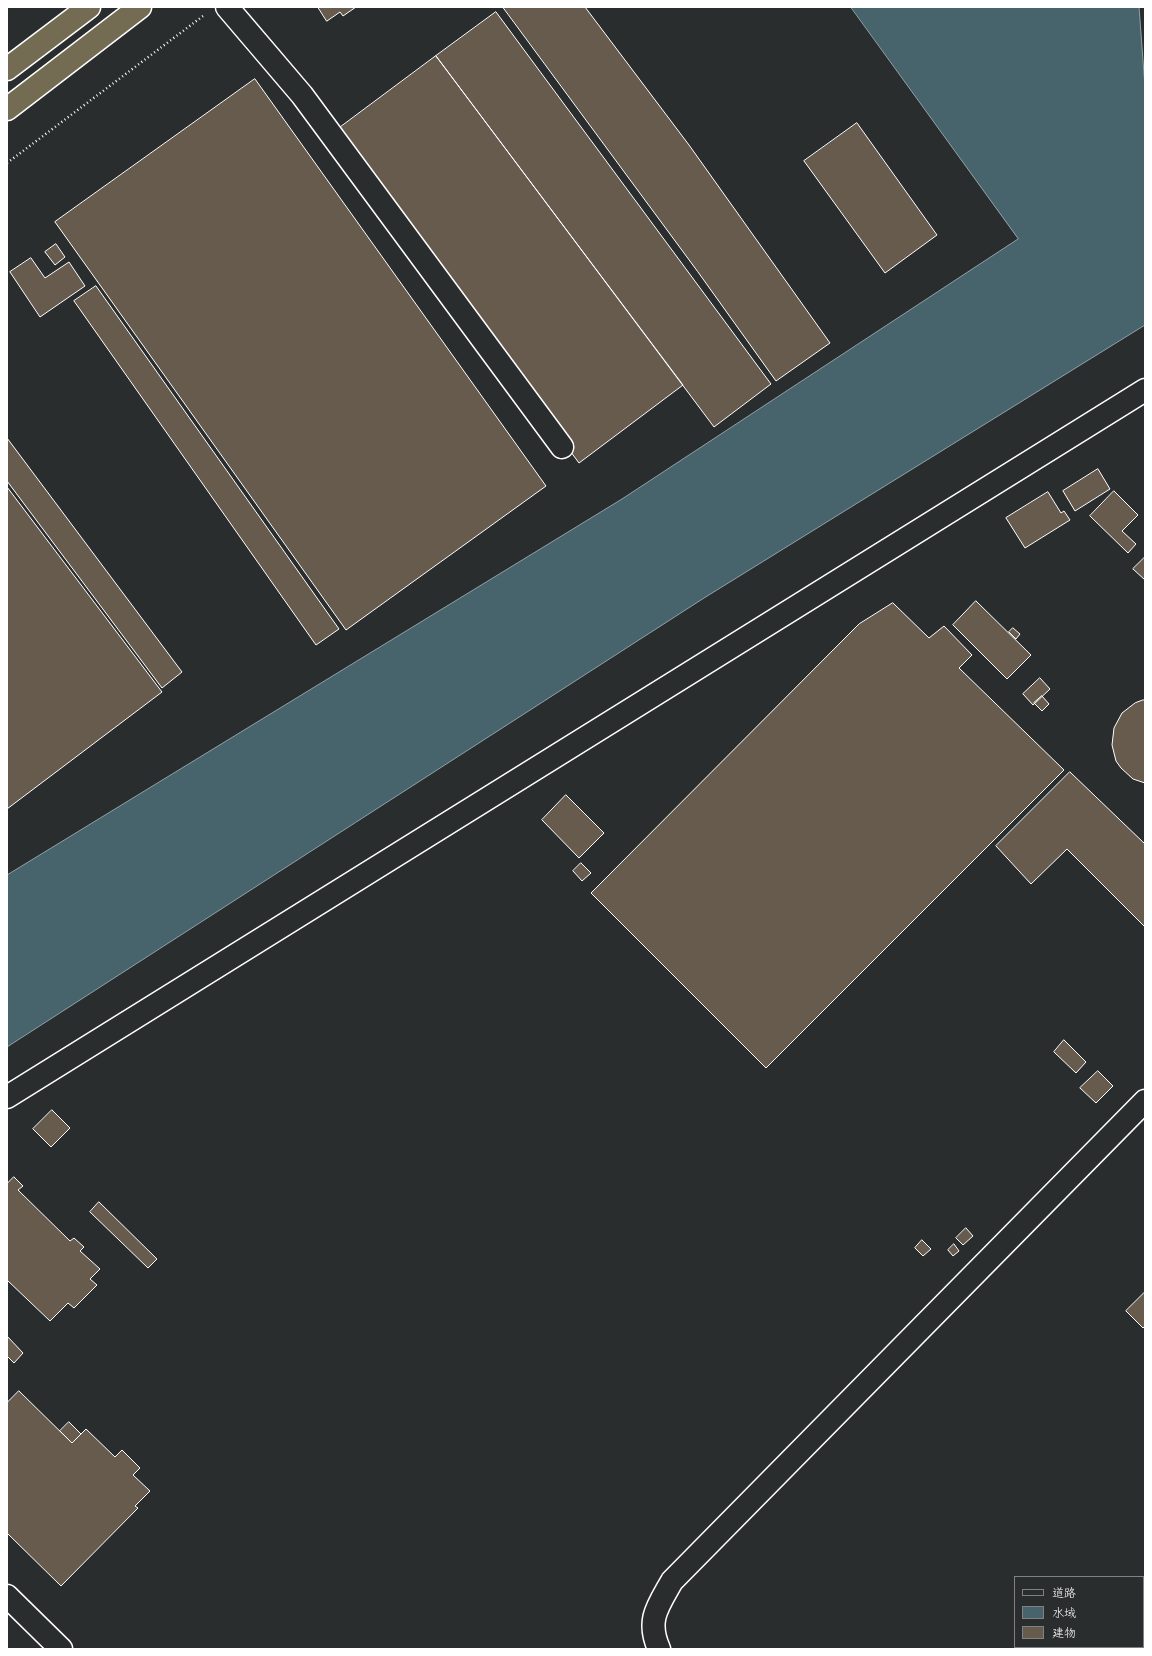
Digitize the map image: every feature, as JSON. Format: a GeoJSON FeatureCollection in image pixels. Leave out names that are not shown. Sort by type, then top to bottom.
{"type":"FeatureCollection","features":[{"type":"Feature","properties":{"kind":"highway"},"geometry":{"type":"LineString","coordinates":[[7,69],[89,7]]}},
{"type":"Feature","properties":{"kind":"highway"},"geometry":{"type":"LineString","coordinates":[[7,109],[140,7]]}},
{"type":"Feature","properties":{"kind":"street"},"geometry":{"type":"LineString","coordinates":[[217,9],[302,95],[562,447]]}},
{"type":"Feature","properties":{"kind":"street"},"geometry":{"type":"LineString","coordinates":[[7,1097],[1145,390]]}},
{"type":"Feature","properties":{"kind":"street"},"geometry":{"type":"LineString","coordinates":[[659,1649],[653,1636],[655,1611],[672,1581],[1145,1101]]}},
{"type":"Feature","properties":{"kind":"street"},"geometry":{"type":"LineString","coordinates":[[7,1596],[62,1649]]}},
{"type":"Feature","properties":{"kind":"path"},"geometry":{"type":"LineString","coordinates":[[7,163],[217,9]]}},
{"type":"Feature","properties":{"kind":"water"},"geometry":{"type":"Polygon","coordinates":[[[851,7],[1139,7],[1145,87],[1145,325],[704,598],[7,1047],[7,875],[622,499],[1018,239],[851,7]]]}},
{"type":"Feature","properties":{"kind":"building"},"geometry":{"type":"Polygon","coordinates":[[[318,7],[356,7],[343,16],[340,12],[327,21],[318,7]]]}},
{"type":"Feature","properties":{"kind":"building"},"geometry":{"type":"Polygon","coordinates":[[[503,7],[585,7],[689,145],[830,343],[776,381],[698,272],[503,7]]]}},
{"type":"Feature","properties":{"kind":"building"},"geometry":{"type":"Polygon","coordinates":[[[496,12],[771,384],[714,427],[436,56],[496,12]]]}},
{"type":"Feature","properties":{"kind":"building"},"geometry":{"type":"Polygon","coordinates":[[[436,56],[683,385],[579,463],[334,132],[436,56]]]}},
{"type":"Feature","properties":{"kind":"building"},"geometry":{"type":"Polygon","coordinates":[[[255,79],[546,486],[346,630],[55,222],[255,79]]]}},
{"type":"Feature","properties":{"kind":"building"},"geometry":{"type":"Polygon","coordinates":[[[857,123],[937,235],[885,273],[804,161],[857,123]]]}},
{"type":"Feature","properties":{"kind":"building"},"geometry":{"type":"Polygon","coordinates":[[[56,244],[65,257],[55,265],[45,252],[56,244]]]}},
{"type":"Feature","properties":{"kind":"building"},"geometry":{"type":"Polygon","coordinates":[[[31,258],[45,278],[69,262],[85,286],[40,317],[10,272],[31,258]]]}},
{"type":"Feature","properties":{"kind":"building"},"geometry":{"type":"Polygon","coordinates":[[[96,286],[339,629],[316,645],[74,301],[96,286]]]}},
{"type":"Feature","properties":{"kind":"building"},"geometry":{"type":"Polygon","coordinates":[[[7,438],[182,672],[162,688],[7,481],[7,438]]]}},
{"type":"Feature","properties":{"kind":"building"},"geometry":{"type":"Polygon","coordinates":[[[1098,469],[1110,489],[1075,511],[1063,491],[1098,469]]]}},
{"type":"Feature","properties":{"kind":"building"},"geometry":{"type":"Polygon","coordinates":[[[7,487],[162,692],[7,809],[7,487]]]}},
{"type":"Feature","properties":{"kind":"building"},"geometry":{"type":"Polygon","coordinates":[[[1114,491],[1138,515],[1122,531],[1136,544],[1128,553],[1090,516],[1114,491]]]}},
{"type":"Feature","properties":{"kind":"building"},"geometry":{"type":"Polygon","coordinates":[[[1048,492],[1061,513],[1064,511],[1070,520],[1025,548],[1006,518],[1048,492]]]}},
{"type":"Feature","properties":{"kind":"building"},"geometry":{"type":"Polygon","coordinates":[[[1145,557],[1145,580],[1133,569],[1145,557]]]}},
{"type":"Feature","properties":{"kind":"building"},"geometry":{"type":"Polygon","coordinates":[[[976,601],[1031,655],[1007,679],[953,625],[976,601]]]}},
{"type":"Feature","properties":{"kind":"building"},"geometry":{"type":"Polygon","coordinates":[[[893,603],[929,638],[944,626],[972,655],[959,668],[1064,770],[766,1068],[591,893],[859,624],[893,603]]]}},
{"type":"Feature","properties":{"kind":"building"},"geometry":{"type":"Polygon","coordinates":[[[1013,628],[1020,634],[1016,639],[1009,632],[1013,628]]]}},
{"type":"Feature","properties":{"kind":"building"},"geometry":{"type":"Polygon","coordinates":[[[1040,678],[1050,689],[1033,705],[1023,694],[1040,678]]]}},
{"type":"Feature","properties":{"kind":"building"},"geometry":{"type":"Polygon","coordinates":[[[1042,696],[1049,704],[1042,711],[1034,703],[1042,696]]]}},
{"type":"Feature","properties":{"kind":"building"},"geometry":{"type":"Polygon","coordinates":[[[1145,700],[1145,783],[1133,779],[1121,768],[1116,761],[1112,745],[1114,728],[1122,713],[1135,703],[1145,700]]]}},
{"type":"Feature","properties":{"kind":"building"},"geometry":{"type":"Polygon","coordinates":[[[1070,772],[1145,844],[1145,927],[1067,849],[1031,884],[996,846],[1070,772]]]}},
{"type":"Feature","properties":{"kind":"building"},"geometry":{"type":"Polygon","coordinates":[[[566,795],[604,833],[579,858],[542,820],[566,795]]]}},
{"type":"Feature","properties":{"kind":"building"},"geometry":{"type":"Polygon","coordinates":[[[581,863],[591,873],[582,881],[573,871],[581,863]]]}},
{"type":"Feature","properties":{"kind":"building"},"geometry":{"type":"Polygon","coordinates":[[[1064,1040],[1086,1062],[1076,1073],[1054,1052],[1064,1040]]]}},
{"type":"Feature","properties":{"kind":"building"},"geometry":{"type":"Polygon","coordinates":[[[1098,1071],[1113,1086],[1096,1103],[1080,1088],[1098,1071]]]}},
{"type":"Feature","properties":{"kind":"building"},"geometry":{"type":"Polygon","coordinates":[[[52,1110],[70,1128],[51,1147],[33,1129],[52,1110]]]}},
{"type":"Feature","properties":{"kind":"building"},"geometry":{"type":"Polygon","coordinates":[[[14,1177],[23,1186],[18,1190],[70,1241],[74,1238],[84,1247],[80,1251],[100,1269],[90,1279],[97,1285],[74,1308],[68,1303],[50,1321],[7,1280],[7,1184],[14,1177]]]}},
{"type":"Feature","properties":{"kind":"building"},"geometry":{"type":"Polygon","coordinates":[[[99,1202],[157,1259],[148,1268],[90,1212],[99,1202]]]}},
{"type":"Feature","properties":{"kind":"building"},"geometry":{"type":"Polygon","coordinates":[[[966,1228],[973,1236],[963,1245],[956,1238],[966,1228]]]}},
{"type":"Feature","properties":{"kind":"building"},"geometry":{"type":"Polygon","coordinates":[[[922,1240],[931,1249],[923,1256],[915,1248],[922,1240]]]}},
{"type":"Feature","properties":{"kind":"building"},"geometry":{"type":"Polygon","coordinates":[[[954,1244],[959,1251],[953,1256],[948,1250],[954,1244]]]}},
{"type":"Feature","properties":{"kind":"building"},"geometry":{"type":"Polygon","coordinates":[[[1145,1292],[1145,1326],[1143,1328],[1126,1311],[1145,1292]]]}},
{"type":"Feature","properties":{"kind":"building"},"geometry":{"type":"Polygon","coordinates":[[[7,1336],[23,1353],[14,1363],[7,1356],[7,1336]]]}},
{"type":"Feature","properties":{"kind":"building"},"geometry":{"type":"Polygon","coordinates":[[[19,1391],[72,1443],[86,1429],[115,1457],[122,1450],[140,1468],[133,1475],[150,1491],[135,1506],[138,1508],[61,1586],[7,1533],[7,1403],[19,1391]]]}},
{"type":"Feature","properties":{"kind":"building"},"geometry":{"type":"Polygon","coordinates":[[[69,1422],[81,1434],[72,1443],[60,1431],[69,1422]]]}}]}
